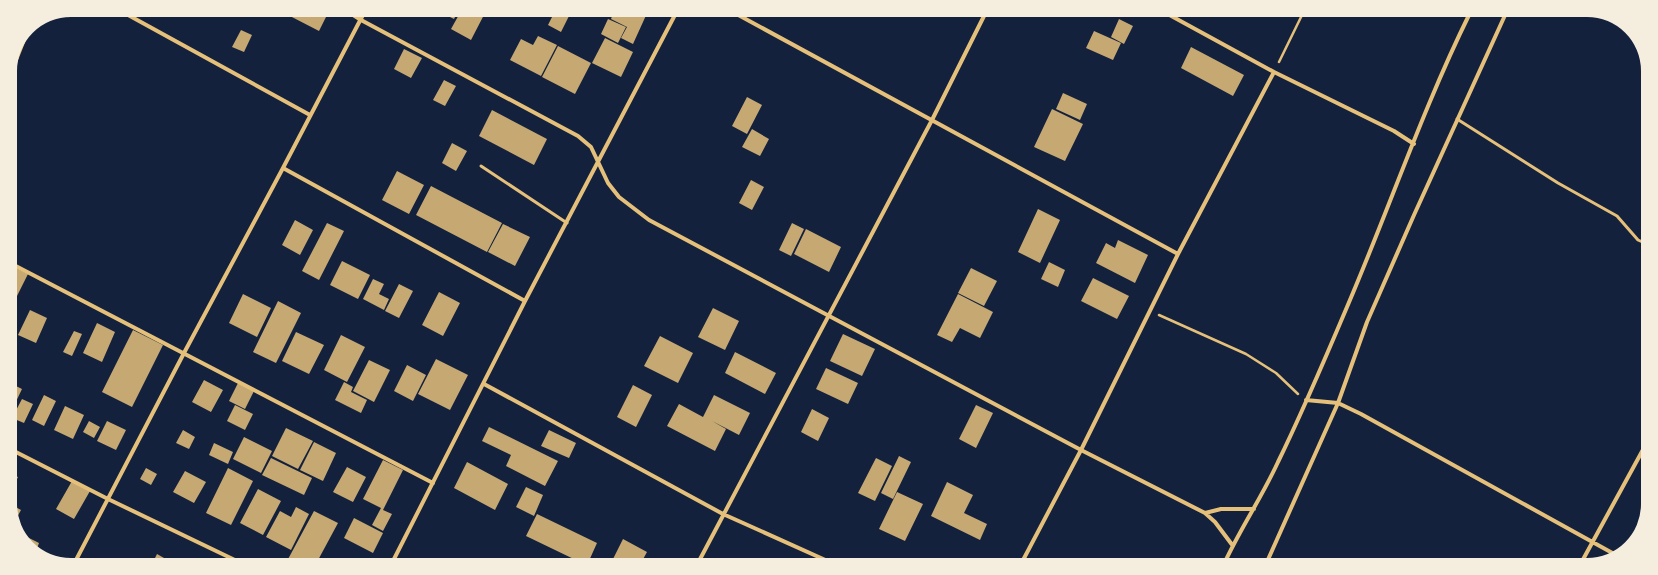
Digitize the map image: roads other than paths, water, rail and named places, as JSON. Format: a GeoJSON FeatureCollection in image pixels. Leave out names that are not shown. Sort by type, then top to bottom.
{"type":"FeatureCollection","features":[{"type":"Feature","properties":{"kind":"street"},"geometry":{"type":"LineString","coordinates":[[132,17],[310,115]]}},
{"type":"Feature","properties":{"kind":"street"},"geometry":{"type":"LineString","coordinates":[[356,17],[578,136],[591,147],[608,183],[619,197],[649,220],[1081,450],[1205,513],[1215,522],[1233,546]]}},
{"type":"Feature","properties":{"kind":"street"},"geometry":{"type":"LineString","coordinates":[[78,558],[184,353],[362,17]]}},
{"type":"Feature","properties":{"kind":"street"},"geometry":{"type":"LineString","coordinates":[[395,558],[525,301],[674,17]]}},
{"type":"Feature","properties":{"kind":"street"},"geometry":{"type":"LineString","coordinates":[[742,17],[1178,254]]}},
{"type":"Feature","properties":{"kind":"street"},"geometry":{"type":"LineString","coordinates":[[701,558],[932,120],[984,17]]}},
{"type":"Feature","properties":{"kind":"street"},"geometry":{"type":"LineString","coordinates":[[1173,17],[1274,72],[1394,131],[1414,144]]}},
{"type":"Feature","properties":{"kind":"street"},"geometry":{"type":"LineString","coordinates":[[1227,558],[1278,463],[1348,305],[1428,107],[1468,17]]}},
{"type":"Feature","properties":{"kind":"street"},"geometry":{"type":"LineString","coordinates":[[1269,558],[1338,403],[1367,322],[1504,17]]}},
{"type":"Feature","properties":{"kind":"street"},"geometry":{"type":"LineString","coordinates":[[1024,558],[1081,450],[1178,254],[1274,72]]}},
{"type":"Feature","properties":{"kind":"street"},"geometry":{"type":"LineString","coordinates":[[283,168],[525,301]]}},
{"type":"Feature","properties":{"kind":"street"},"geometry":{"type":"LineString","coordinates":[[17,267],[433,483]]}},
{"type":"Feature","properties":{"kind":"street"},"geometry":{"type":"LineString","coordinates":[[484,384],[723,514],[821,558]]}},
{"type":"Feature","properties":{"kind":"street"},"geometry":{"type":"LineString","coordinates":[[1306,400],[1338,403],[1361,414],[1611,552]]}},
{"type":"Feature","properties":{"kind":"street"},"geometry":{"type":"LineString","coordinates":[[1584,558],[1641,453]]}},
{"type":"Feature","properties":{"kind":"street"},"geometry":{"type":"LineString","coordinates":[[17,454],[231,558]]}},
{"type":"Feature","properties":{"kind":"street"},"geometry":{"type":"LineString","coordinates":[[1205,513],[1221,509],[1254,509]]}},
{"type":"Feature","properties":{"kind":"lane"},"geometry":{"type":"LineString","coordinates":[[1457,119],[1558,183],[1617,216],[1638,240],[1641,241]]}},
{"type":"Feature","properties":{"kind":"lane"},"geometry":{"type":"LineString","coordinates":[[481,166],[567,223]]}}]}
